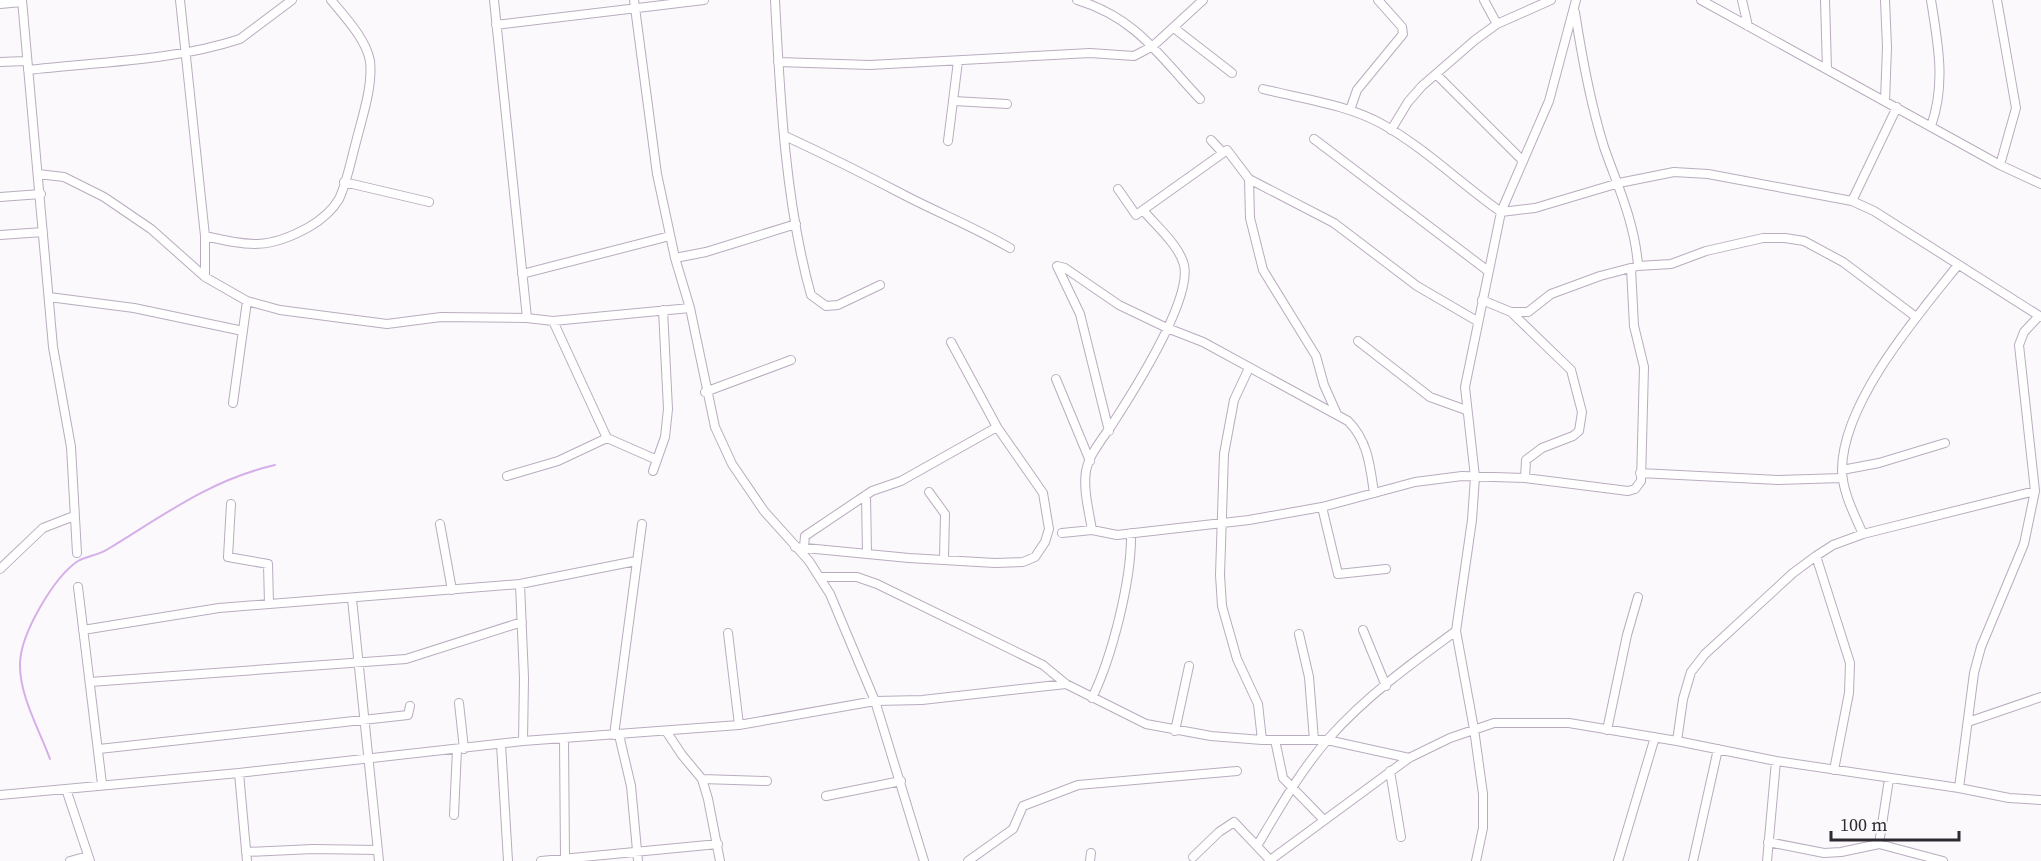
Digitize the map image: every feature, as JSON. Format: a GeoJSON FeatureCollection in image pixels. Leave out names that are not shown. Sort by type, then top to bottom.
{"type":"FeatureCollection","features":[{"type":"Feature","properties":{"kind":"street"},"geometry":{"type":"LineString","coordinates":[[180,0],[205,236],[205,277]]}},
{"type":"Feature","properties":{"kind":"street"},"geometry":{"type":"LineString","coordinates":[[28,70],[184,52],[240,39],[292,0]]}},
{"type":"Feature","properties":{"kind":"street"},"geometry":{"type":"LineString","coordinates":[[205,236],[248,244],[275,244],[287,240],[331,210],[344,182],[367,90],[370,60],[363,42],[331,0]]}},
{"type":"Feature","properties":{"kind":"street"},"geometry":{"type":"LineString","coordinates":[[494,0],[527,318]]}},
{"type":"Feature","properties":{"kind":"street"},"geometry":{"type":"LineString","coordinates":[[634,0],[657,174],[675,258],[690,308],[705,392],[715,427],[732,464],[745,483],[821,577],[876,701],[924,861]]}},
{"type":"Feature","properties":{"kind":"street"},"geometry":{"type":"LineString","coordinates":[[496,25],[704,0]]}},
{"type":"Feature","properties":{"kind":"street"},"geometry":{"type":"LineString","coordinates":[[775,0],[785,136],[796,224],[811,296],[826,306],[838,305],[880,285]]}},
{"type":"Feature","properties":{"kind":"street"},"geometry":{"type":"LineString","coordinates":[[1077,0],[1116,17],[1142,34],[1200,99]]}},
{"type":"Feature","properties":{"kind":"street"},"geometry":{"type":"LineString","coordinates":[[778,62],[870,65],[1090,53],[1134,56],[1153,46],[1203,0]]}},
{"type":"Feature","properties":{"kind":"street"},"geometry":{"type":"LineString","coordinates":[[1350,110],[1357,90],[1403,34],[1402,27],[1378,0]]}},
{"type":"Feature","properties":{"kind":"street"},"geometry":{"type":"LineString","coordinates":[[1484,0],[1497,24]]}},
{"type":"Feature","properties":{"kind":"street"},"geometry":{"type":"LineString","coordinates":[[1391,130],[1408,102],[1436,74],[1497,24],[1551,0]]}},
{"type":"Feature","properties":{"kind":"street"},"geometry":{"type":"LineString","coordinates":[[1701,0],[2000,165],[2041,184]]}},
{"type":"Feature","properties":{"kind":"street"},"geometry":{"type":"LineString","coordinates":[[1742,0],[1748,26]]}},
{"type":"Feature","properties":{"kind":"street"},"geometry":{"type":"LineString","coordinates":[[1826,0],[1827,69]]}},
{"type":"Feature","properties":{"kind":"street"},"geometry":{"type":"LineString","coordinates":[[1884,0],[1887,47],[1885,101]]}},
{"type":"Feature","properties":{"kind":"street"},"geometry":{"type":"LineString","coordinates":[[1931,0],[1940,55],[1941,88],[1931,126]]}},
{"type":"Feature","properties":{"kind":"street"},"geometry":{"type":"LineString","coordinates":[[1997,0],[2016,108],[2000,165]]}},
{"type":"Feature","properties":{"kind":"street"},"geometry":{"type":"LineString","coordinates":[[0,4],[22,1],[53,347],[71,447],[77,553]]}},
{"type":"Feature","properties":{"kind":"street"},"geometry":{"type":"LineString","coordinates":[[1476,861],[1483,828],[1483,794],[1456,631],[1470,542],[1475,477],[1465,387],[1501,212],[1549,101],[1575,4]]}},
{"type":"Feature","properties":{"kind":"street"},"geometry":{"type":"LineString","coordinates":[[1062,533],[1092,530],[1103,534],[1131,533],[1220,523],[1322,507],[1415,482],[1475,477],[1525,478],[1628,491],[1635,489],[1641,481],[1644,367],[1634,326],[1633,228],[1605,148],[1584,76],[1575,4]]}},
{"type":"Feature","properties":{"kind":"street"},"geometry":{"type":"LineString","coordinates":[[1174,28],[1232,73]]}},
{"type":"Feature","properties":{"kind":"street"},"geometry":{"type":"LineString","coordinates":[[0,62],[26,61]]}},
{"type":"Feature","properties":{"kind":"street"},"geometry":{"type":"LineString","coordinates":[[948,141],[958,62]]}},
{"type":"Feature","properties":{"kind":"street"},"geometry":{"type":"LineString","coordinates":[[1436,74],[1523,161]]}},
{"type":"Feature","properties":{"kind":"street"},"geometry":{"type":"LineString","coordinates":[[1263,89],[1350,110],[1391,130],[1501,212],[1535,208],[1619,183],[1674,172],[1708,174],[1852,201],[1874,211],[2040,316],[2024,332],[2019,345],[2035,491],[2024,544],[1981,647],[1974,673],[1959,788]]}},
{"type":"Feature","properties":{"kind":"street"},"geometry":{"type":"LineString","coordinates":[[954,100],[1007,104]]}},
{"type":"Feature","properties":{"kind":"street"},"geometry":{"type":"LineString","coordinates":[[1852,201],[1897,107]]}},
{"type":"Feature","properties":{"kind":"street"},"geometry":{"type":"LineString","coordinates":[[785,136],[854,167],[906,196],[982,231],[1010,248]]}},
{"type":"Feature","properties":{"kind":"street"},"geometry":{"type":"LineString","coordinates":[[1314,139],[1488,270]]}},
{"type":"Feature","properties":{"kind":"street"},"geometry":{"type":"LineString","coordinates":[[1211,140],[1223,153]]}},
{"type":"Feature","properties":{"kind":"street"},"geometry":{"type":"LineString","coordinates":[[1118,189],[1136,215],[1227,150],[1249,179],[1334,223],[1417,286],[1477,321]]}},
{"type":"Feature","properties":{"kind":"street"},"geometry":{"type":"LineString","coordinates":[[38,174],[64,177],[104,197],[151,229],[205,277],[247,301],[289,312],[387,324],[441,317],[527,318],[553,321],[690,308]]}},
{"type":"Feature","properties":{"kind":"street"},"geometry":{"type":"LineString","coordinates":[[1249,179],[1250,218],[1263,270],[1316,356],[1324,385],[1336,412]]}},
{"type":"Feature","properties":{"kind":"street"},"geometry":{"type":"LineString","coordinates":[[344,182],[429,202]]}},
{"type":"Feature","properties":{"kind":"street"},"geometry":{"type":"LineString","coordinates":[[0,197],[41,194]]}},
{"type":"Feature","properties":{"kind":"street"},"geometry":{"type":"LineString","coordinates":[[1092,530],[1085,482],[1090,461],[1142,379],[1167,328],[1183,288],[1183,263],[1177,252],[1143,210]]}},
{"type":"Feature","properties":{"kind":"street"},"geometry":{"type":"LineString","coordinates":[[675,258],[706,252],[796,224]]}},
{"type":"Feature","properties":{"kind":"street"},"geometry":{"type":"LineString","coordinates":[[0,235],[43,232]]}},
{"type":"Feature","properties":{"kind":"street"},"geometry":{"type":"LineString","coordinates":[[522,274],[670,236]]}},
{"type":"Feature","properties":{"kind":"street"},"geometry":{"type":"LineString","coordinates":[[1511,312],[1528,312],[1551,294],[1635,267],[1671,264],[1706,251],[1763,238],[1804,241],[1843,262],[1916,317]]}},
{"type":"Feature","properties":{"kind":"street"},"geometry":{"type":"LineString","coordinates":[[1863,534],[1851,508],[1842,474],[1847,434],[1861,401],[1916,317],[1958,265]]}},
{"type":"Feature","properties":{"kind":"street"},"geometry":{"type":"LineString","coordinates":[[1108,430],[1080,314],[1057,266],[1065,268],[1119,305],[1203,342],[1336,412],[1356,429],[1365,446],[1374,493]]}},
{"type":"Feature","properties":{"kind":"street"},"geometry":{"type":"LineString","coordinates":[[49,297],[134,308],[243,331]]}},
{"type":"Feature","properties":{"kind":"street"},"geometry":{"type":"LineString","coordinates":[[1482,300],[1511,312],[1571,370],[1582,412],[1579,431],[1573,436],[1542,448],[1526,460],[1525,478]]}},
{"type":"Feature","properties":{"kind":"street"},"geometry":{"type":"LineString","coordinates":[[233,403],[247,301]]}},
{"type":"Feature","properties":{"kind":"street"},"geometry":{"type":"LineString","coordinates":[[653,471],[664,437],[668,409],[663,310]]}},
{"type":"Feature","properties":{"kind":"street"},"geometry":{"type":"LineString","coordinates":[[553,321],[607,438],[655,459]]}},
{"type":"Feature","properties":{"kind":"street"},"geometry":{"type":"LineString","coordinates":[[1358,341],[1430,397],[1466,410]]}},
{"type":"Feature","properties":{"kind":"street"},"geometry":{"type":"LineString","coordinates":[[795,547],[909,558],[1023,562],[1035,557],[1045,542],[1049,529],[1043,493],[997,427],[951,342]]}},
{"type":"Feature","properties":{"kind":"street"},"geometry":{"type":"LineString","coordinates":[[705,392],[791,360]]}},
{"type":"Feature","properties":{"kind":"street"},"geometry":{"type":"LineString","coordinates":[[1249,368],[1230,414],[1224,454],[1220,523],[1222,606],[1237,659],[1258,704],[1262,740]]}},
{"type":"Feature","properties":{"kind":"street"},"geometry":{"type":"LineString","coordinates":[[1056,379],[1090,461]]}},
{"type":"Feature","properties":{"kind":"street"},"geometry":{"type":"LineString","coordinates":[[804,547],[805,536],[866,495],[901,481],[997,427]]}},
{"type":"Feature","properties":{"kind":"street"},"geometry":{"type":"LineString","coordinates":[[507,476],[558,461],[607,438]]}},
{"type":"Feature","properties":{"kind":"street"},"geometry":{"type":"LineString","coordinates":[[1640,472],[1778,480],[1842,474],[1945,443]]}},
{"type":"Feature","properties":{"kind":"street"},"geometry":{"type":"LineString","coordinates":[[1677,741],[1683,699],[1691,672],[1705,654],[1792,573],[1816,556],[1833,545],[1863,534],[2035,491]]}},
{"type":"Feature","properties":{"kind":"street"},"geometry":{"type":"LineString","coordinates":[[929,492],[945,514],[944,558]]}},
{"type":"Feature","properties":{"kind":"street"},"geometry":{"type":"LineString","coordinates":[[866,495],[867,553]]}},
{"type":"Feature","properties":{"kind":"street"},"geometry":{"type":"LineString","coordinates":[[231,504],[228,557],[268,564],[268,604]]}},
{"type":"Feature","properties":{"kind":"street"},"geometry":{"type":"LineString","coordinates":[[1322,507],[1338,574],[1386,569]]}},
{"type":"Feature","properties":{"kind":"street"},"geometry":{"type":"LineString","coordinates":[[0,569],[43,528],[74,516]]}},
{"type":"Feature","properties":{"kind":"street"},"geometry":{"type":"LineString","coordinates":[[440,524],[452,590]]}},
{"type":"Feature","properties":{"kind":"street"},"geometry":{"type":"LineString","coordinates":[[638,857],[632,786],[616,735],[642,524]]}},
{"type":"Feature","properties":{"kind":"street"},"geometry":{"type":"LineString","coordinates":[[1092,698],[1109,651],[1130,567],[1131,533]]}},
{"type":"Feature","properties":{"kind":"street"},"geometry":{"type":"LineString","coordinates":[[1816,556],[1850,663],[1849,693],[1834,770]]}},
{"type":"Feature","properties":{"kind":"street"},"geometry":{"type":"LineString","coordinates":[[83,630],[219,608],[520,584],[636,561]]}},
{"type":"Feature","properties":{"kind":"street"},"geometry":{"type":"LineString","coordinates":[[821,577],[857,577],[877,584],[1043,665],[1066,684],[1146,724],[1175,731],[1262,740],[1328,740],[1409,758]]}},
{"type":"Feature","properties":{"kind":"street"},"geometry":{"type":"LineString","coordinates":[[520,584],[523,741]]}},
{"type":"Feature","properties":{"kind":"street"},"geometry":{"type":"LineString","coordinates":[[78,588],[102,784]]}},
{"type":"Feature","properties":{"kind":"street"},"geometry":{"type":"LineString","coordinates":[[1607,730],[1627,636],[1638,597]]}},
{"type":"Feature","properties":{"kind":"street"},"geometry":{"type":"LineString","coordinates":[[352,599],[379,861]]}},
{"type":"Feature","properties":{"kind":"street"},"geometry":{"type":"LineString","coordinates":[[90,682],[406,659],[522,622]]}},
{"type":"Feature","properties":{"kind":"street"},"geometry":{"type":"LineString","coordinates":[[1363,630],[1386,686]]}},
{"type":"Feature","properties":{"kind":"street"},"geometry":{"type":"LineString","coordinates":[[1257,846],[1292,788],[1328,740],[1362,705],[1456,631]]}},
{"type":"Feature","properties":{"kind":"street"},"geometry":{"type":"LineString","coordinates":[[728,633],[739,725]]}},
{"type":"Feature","properties":{"kind":"street"},"geometry":{"type":"LineString","coordinates":[[1299,634],[1309,677],[1314,740]]}},
{"type":"Feature","properties":{"kind":"street"},"geometry":{"type":"LineString","coordinates":[[1175,731],[1189,666]]}},
{"type":"Feature","properties":{"kind":"street"},"geometry":{"type":"LineString","coordinates":[[0,795],[240,773],[523,741],[739,725],[876,701],[914,701],[1066,684]]}},
{"type":"Feature","properties":{"kind":"street"},"geometry":{"type":"LineString","coordinates":[[1968,722],[2041,697]]}},
{"type":"Feature","properties":{"kind":"street"},"geometry":{"type":"LineString","coordinates":[[454,815],[460,749],[459,703]]}},
{"type":"Feature","properties":{"kind":"street"},"geometry":{"type":"LineString","coordinates":[[99,749],[365,721],[408,715],[410,706]]}},
{"type":"Feature","properties":{"kind":"street"},"geometry":{"type":"LineString","coordinates":[[1193,857],[1232,822],[1270,860],[1409,758],[1474,729],[1494,723],[1569,723],[1776,761],[1959,788],[2009,798],[2041,800]]}},
{"type":"Feature","properties":{"kind":"street"},"geometry":{"type":"LineString","coordinates":[[666,730],[682,755],[702,779],[720,861]]}},
{"type":"Feature","properties":{"kind":"street"},"geometry":{"type":"LineString","coordinates":[[1618,861],[1655,737]]}},
{"type":"Feature","properties":{"kind":"street"},"geometry":{"type":"LineString","coordinates":[[564,739],[565,858]]}},
{"type":"Feature","properties":{"kind":"street"},"geometry":{"type":"LineString","coordinates":[[1275,740],[1281,772],[1292,788],[1323,819]]}},
{"type":"Feature","properties":{"kind":"street"},"geometry":{"type":"LineString","coordinates":[[501,744],[508,861]]}},
{"type":"Feature","properties":{"kind":"street"},"geometry":{"type":"LineString","coordinates":[[1693,861],[1718,749]]}},
{"type":"Feature","properties":{"kind":"street"},"geometry":{"type":"LineString","coordinates":[[1767,861],[1776,761]]}},
{"type":"Feature","properties":{"kind":"street"},"geometry":{"type":"LineString","coordinates":[[968,861],[1013,829],[1023,806],[1050,794],[1078,785],[1237,771]]}},
{"type":"Feature","properties":{"kind":"street"},"geometry":{"type":"LineString","coordinates":[[1390,771],[1401,837]]}},
{"type":"Feature","properties":{"kind":"street"},"geometry":{"type":"LineString","coordinates":[[240,773],[247,861]]}},
{"type":"Feature","properties":{"kind":"street"},"geometry":{"type":"LineString","coordinates":[[1879,844],[1889,778]]}},
{"type":"Feature","properties":{"kind":"street"},"geometry":{"type":"LineString","coordinates":[[702,779],[767,781]]}},
{"type":"Feature","properties":{"kind":"street"},"geometry":{"type":"LineString","coordinates":[[826,796],[901,781]]}},
{"type":"Feature","properties":{"kind":"street"},"geometry":{"type":"LineString","coordinates":[[66,789],[89,859],[70,861]]}},
{"type":"Feature","properties":{"kind":"street"},"geometry":{"type":"LineString","coordinates":[[1768,842],[1824,853],[1879,844],[1943,861]]}},
{"type":"Feature","properties":{"kind":"street"},"geometry":{"type":"LineString","coordinates":[[541,861],[565,858],[638,857],[718,844]]}},
{"type":"Feature","properties":{"kind":"street"},"geometry":{"type":"LineString","coordinates":[[246,852],[314,849],[378,850]]}},
{"type":"Feature","properties":{"kind":"waterway"},"geometry":{"type":"LineString","coordinates":[[50,759],[26,700],[20,663],[32,622],[49,592],[78,561],[104,551],[208,489],[275,465]]}}]}
